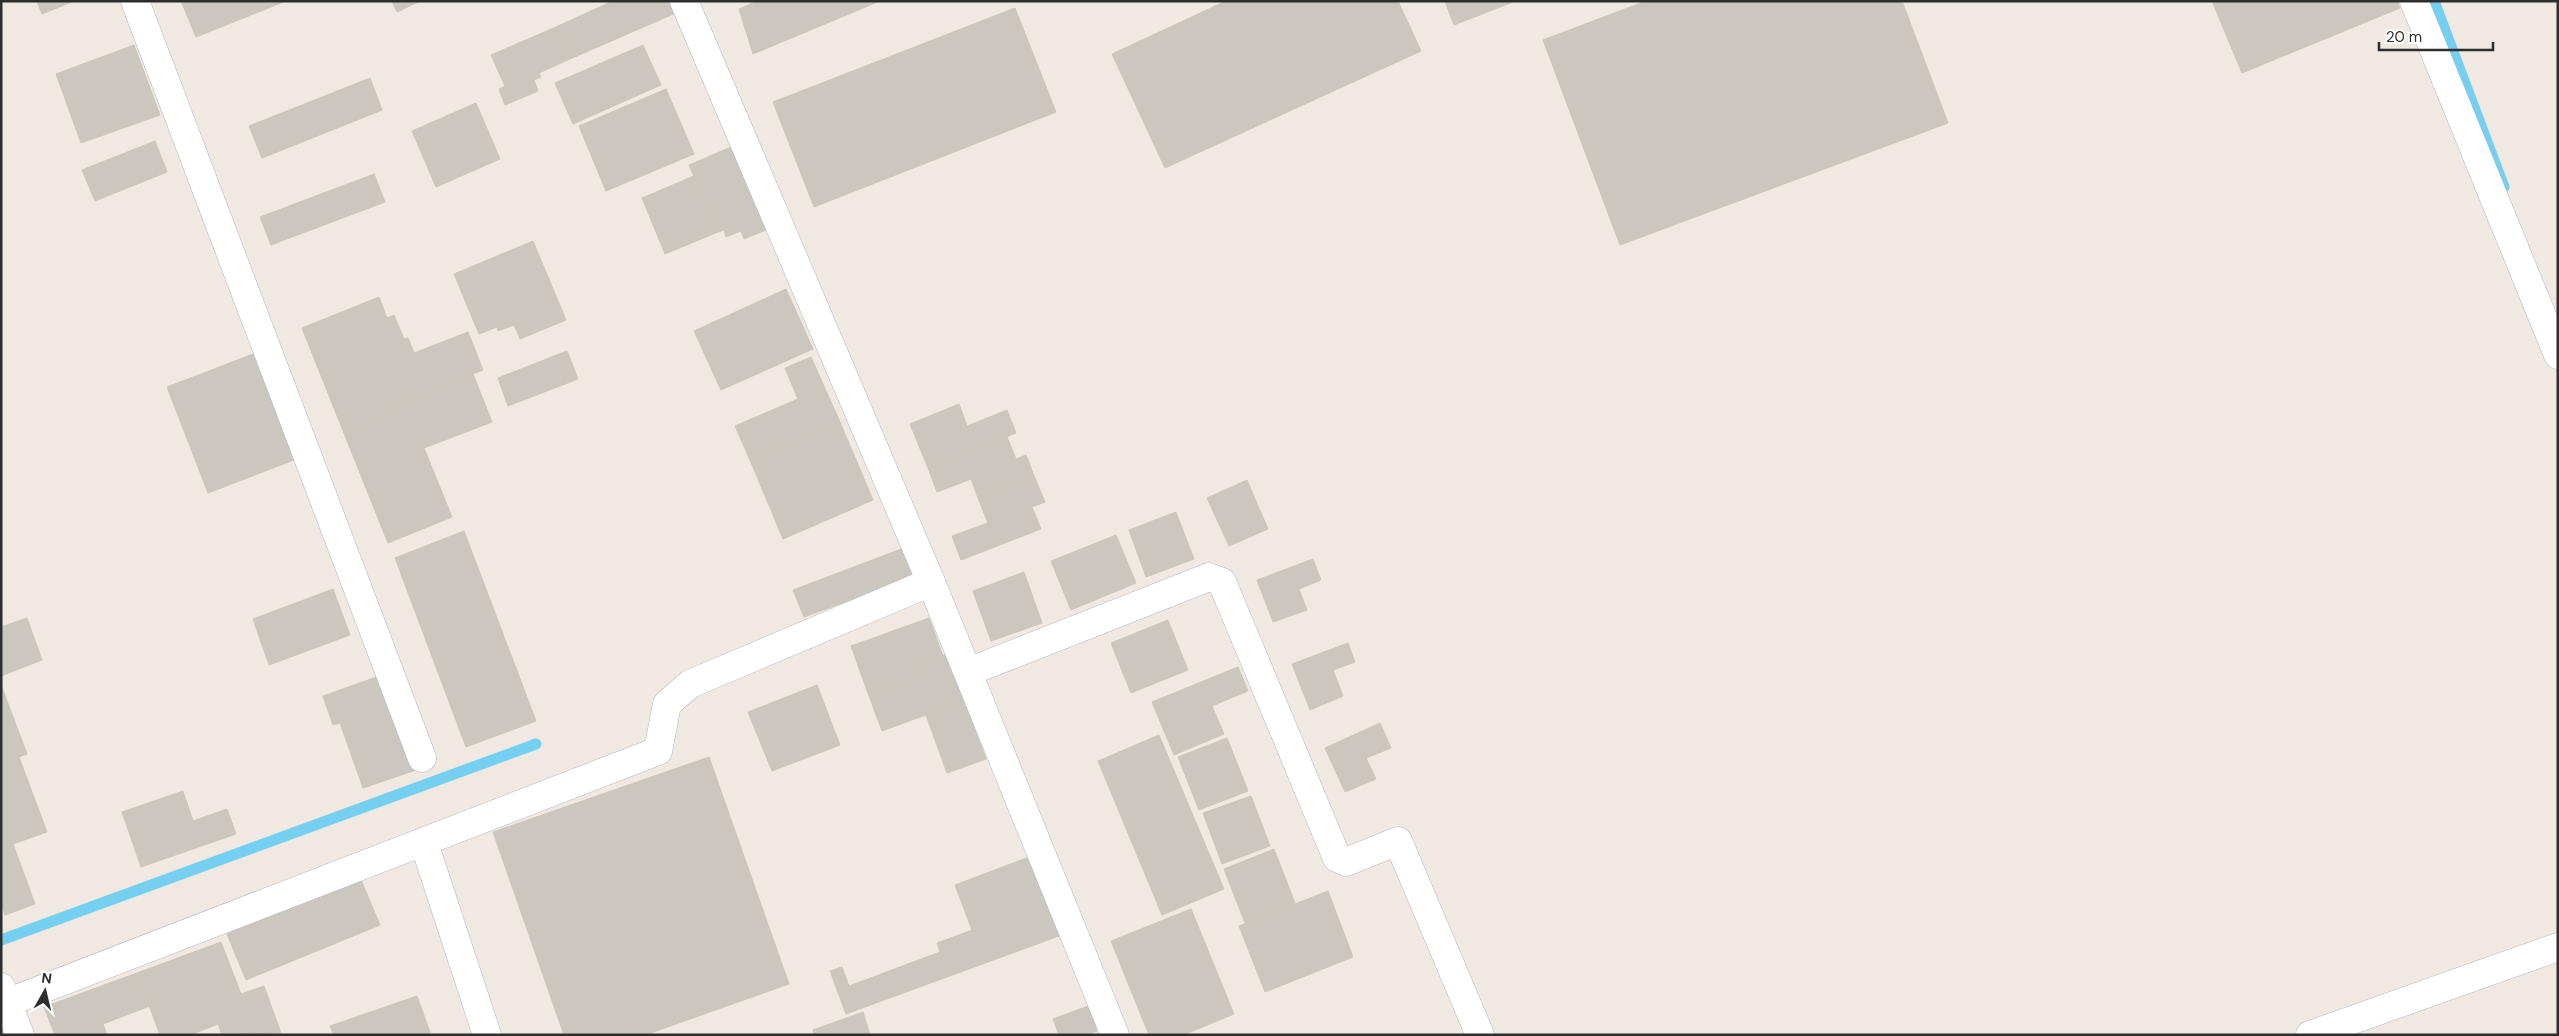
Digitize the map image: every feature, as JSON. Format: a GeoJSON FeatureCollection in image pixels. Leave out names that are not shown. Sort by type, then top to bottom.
{"type":"FeatureCollection","features":[{"type":"Feature","properties":{"kind":"street"},"geometry":{"type":"LineString","coordinates":[[135,1],[422,758]]}},
{"type":"Feature","properties":{"kind":"street"},"geometry":{"type":"LineString","coordinates":[[684,1],[931,582],[1115,1035]]}},
{"type":"Feature","properties":{"kind":"street"},"geometry":{"type":"LineString","coordinates":[[2414,1],[2558,354]]}},
{"type":"Feature","properties":{"kind":"street"},"geometry":{"type":"LineString","coordinates":[[968,672],[1209,577],[1222,582],[1337,858],[1346,862],[1398,841],[1480,1035]]}},
{"type":"Feature","properties":{"kind":"street"},"geometry":{"type":"LineString","coordinates":[[20,1035],[3,998],[424,843],[658,751],[667,704],[690,684],[931,582]]}},
{"type":"Feature","properties":{"kind":"street"},"geometry":{"type":"LineString","coordinates":[[424,843],[487,1035]]}},
{"type":"Feature","properties":{"kind":"street"},"geometry":{"type":"LineString","coordinates":[[2310,1035],[2558,947]]}},
{"type":"Feature","properties":{"kind":"building"},"geometry":{"type":"Polygon","coordinates":[[[37,1],[74,1],[42,14],[37,1]]]}},
{"type":"Feature","properties":{"kind":"building"},"geometry":{"type":"Polygon","coordinates":[[[181,1],[286,1],[196,37],[181,1]]]}},
{"type":"Feature","properties":{"kind":"building"},"geometry":{"type":"Polygon","coordinates":[[[392,1],[420,1],[397,12],[392,1]]]}},
{"type":"Feature","properties":{"kind":"building"},"geometry":{"type":"Polygon","coordinates":[[[613,1],[673,1],[678,12],[570,59],[556,27],[613,1]]]}},
{"type":"Feature","properties":{"kind":"building"},"geometry":{"type":"Polygon","coordinates":[[[758,1],[880,1],[753,54],[739,9],[758,1]]]}},
{"type":"Feature","properties":{"kind":"building"},"geometry":{"type":"Polygon","coordinates":[[[1226,1],[1398,1],[1421,51],[1165,168],[1112,54],[1226,1]]]}},
{"type":"Feature","properties":{"kind":"building"},"geometry":{"type":"Polygon","coordinates":[[[1445,1],[1513,1],[1513,2],[1454,25],[1445,1]]]}},
{"type":"Feature","properties":{"kind":"building"},"geometry":{"type":"Polygon","coordinates":[[[1646,1],[1902,1],[1948,123],[1620,245],[1543,40],[1646,1]]]}},
{"type":"Feature","properties":{"kind":"building"},"geometry":{"type":"Polygon","coordinates":[[[2212,1],[2397,1],[2400,8],[2242,73],[2212,1]]]}},
{"type":"Feature","properties":{"kind":"building"},"geometry":{"type":"Polygon","coordinates":[[[1015,8],[1056,112],[814,207],[773,102],[1015,8]]]}},
{"type":"Feature","properties":{"kind":"building"},"geometry":{"type":"Polygon","coordinates":[[[556,27],[570,59],[539,73],[541,77],[534,80],[538,91],[505,105],[499,89],[505,86],[491,55],[556,27]]]}},
{"type":"Feature","properties":{"kind":"building"},"geometry":{"type":"Polygon","coordinates":[[[134,45],[160,115],[81,143],[56,74],[134,45]]]}},
{"type":"Feature","properties":{"kind":"building"},"geometry":{"type":"Polygon","coordinates":[[[643,45],[661,85],[573,124],[555,83],[643,45]]]}},
{"type":"Feature","properties":{"kind":"building"},"geometry":{"type":"Polygon","coordinates":[[[370,78],[382,110],[262,158],[249,126],[370,78]]]}},
{"type":"Feature","properties":{"kind":"building"},"geometry":{"type":"Polygon","coordinates":[[[666,89],[694,154],[606,191],[579,126],[666,89]]]}},
{"type":"Feature","properties":{"kind":"building"},"geometry":{"type":"Polygon","coordinates":[[[476,103],[500,159],[436,187],[412,131],[476,103]]]}},
{"type":"Feature","properties":{"kind":"building"},"geometry":{"type":"Polygon","coordinates":[[[155,141],[167,172],[95,201],[82,170],[155,141]]]}},
{"type":"Feature","properties":{"kind":"building"},"geometry":{"type":"Polygon","coordinates":[[[731,147],[766,230],[744,239],[741,231],[726,237],[724,230],[718,232],[689,165],[731,147]]]}},
{"type":"Feature","properties":{"kind":"building"},"geometry":{"type":"Polygon","coordinates":[[[374,174],[385,202],[271,245],[260,217],[374,174]]]}},
{"type":"Feature","properties":{"kind":"building"},"geometry":{"type":"Polygon","coordinates":[[[694,176],[718,232],[665,254],[642,198],[694,176]]]}},
{"type":"Feature","properties":{"kind":"building"},"geometry":{"type":"Polygon","coordinates":[[[533,241],[566,320],[520,339],[514,325],[498,331],[497,327],[479,334],[454,274],[533,241]]]}},
{"type":"Feature","properties":{"kind":"building"},"geometry":{"type":"Polygon","coordinates":[[[786,289],[813,349],[721,390],[694,331],[786,289]]]}},
{"type":"Feature","properties":{"kind":"building"},"geometry":{"type":"Polygon","coordinates":[[[379,297],[387,318],[394,315],[404,339],[408,338],[414,353],[468,332],[483,370],[395,405],[398,412],[344,433],[302,328],[379,297]]]}},
{"type":"Feature","properties":{"kind":"building"},"geometry":{"type":"Polygon","coordinates":[[[567,351],[578,379],[508,406],[498,378],[567,351]]]}},
{"type":"Feature","properties":{"kind":"building"},"geometry":{"type":"Polygon","coordinates":[[[253,354],[294,460],[208,493],[167,387],[253,354]]]}},
{"type":"Feature","properties":{"kind":"building"},"geometry":{"type":"Polygon","coordinates":[[[811,357],[840,422],[750,460],[735,426],[798,399],[785,368],[811,357]]]}},
{"type":"Feature","properties":{"kind":"building"},"geometry":{"type":"Polygon","coordinates":[[[473,374],[492,422],[424,448],[452,517],[388,543],[344,433],[398,412],[395,405],[473,374]]]}},
{"type":"Feature","properties":{"kind":"building"},"geometry":{"type":"Polygon","coordinates":[[[959,404],[967,426],[1007,410],[1016,433],[928,468],[910,424],[959,404]]]}},
{"type":"Feature","properties":{"kind":"building"},"geometry":{"type":"Polygon","coordinates":[[[840,422],[873,500],[783,539],[750,460],[840,422]]]}},
{"type":"Feature","properties":{"kind":"building"},"geometry":{"type":"Polygon","coordinates":[[[1007,437],[1016,459],[1026,455],[1034,476],[978,498],[971,479],[937,492],[928,468],[1007,437]]]}},
{"type":"Feature","properties":{"kind":"building"},"geometry":{"type":"Polygon","coordinates":[[[1034,476],[1045,502],[1032,507],[1041,529],[961,560],[952,536],[988,523],[978,498],[1034,476]]]}},
{"type":"Feature","properties":{"kind":"building"},"geometry":{"type":"Polygon","coordinates":[[[1247,480],[1268,529],[1229,546],[1207,498],[1247,480]]]}},
{"type":"Feature","properties":{"kind":"building"},"geometry":{"type":"Polygon","coordinates":[[[1176,512],[1194,559],[1146,577],[1129,530],[1176,512]]]}},
{"type":"Feature","properties":{"kind":"building"},"geometry":{"type":"Polygon","coordinates":[[[464,531],[536,721],[466,747],[395,558],[464,531]]]}},
{"type":"Feature","properties":{"kind":"building"},"geometry":{"type":"Polygon","coordinates":[[[1116,535],[1136,583],[1071,610],[1051,561],[1116,535]]]}},
{"type":"Feature","properties":{"kind":"building"},"geometry":{"type":"Polygon","coordinates":[[[904,548],[914,577],[804,617],[793,590],[904,548]]]}},
{"type":"Feature","properties":{"kind":"building"},"geometry":{"type":"Polygon","coordinates":[[[1313,559],[1321,580],[1299,589],[1307,610],[1273,622],[1257,580],[1313,559]]]}},
{"type":"Feature","properties":{"kind":"building"},"geometry":{"type":"Polygon","coordinates":[[[1024,572],[1042,623],[991,641],[973,591],[1024,572]]]}},
{"type":"Feature","properties":{"kind":"building"},"geometry":{"type":"Polygon","coordinates":[[[333,589],[350,635],[269,665],[253,619],[333,589]]]}},
{"type":"Feature","properties":{"kind":"building"},"geometry":{"type":"Polygon","coordinates":[[[27,618],[42,660],[1,676],[1,627],[27,618]]]}},
{"type":"Feature","properties":{"kind":"building"},"geometry":{"type":"Polygon","coordinates":[[[929,618],[943,656],[916,666],[920,678],[869,696],[851,646],[929,618]]]}},
{"type":"Feature","properties":{"kind":"building"},"geometry":{"type":"Polygon","coordinates":[[[1168,620],[1188,670],[1131,693],[1111,643],[1168,620]]]}},
{"type":"Feature","properties":{"kind":"building"},"geometry":{"type":"Polygon","coordinates":[[[1348,643],[1355,662],[1333,670],[1343,696],[1310,710],[1292,664],[1348,643]]]}},
{"type":"Feature","properties":{"kind":"building"},"geometry":{"type":"Polygon","coordinates":[[[952,652],[964,701],[882,731],[869,696],[920,678],[916,666],[952,652]]]}},
{"type":"Feature","properties":{"kind":"building"},"geometry":{"type":"Polygon","coordinates":[[[1238,667],[1248,691],[1212,706],[1224,734],[1174,755],[1152,702],[1238,667]]]}},
{"type":"Feature","properties":{"kind":"building"},"geometry":{"type":"Polygon","coordinates":[[[382,675],[416,770],[363,788],[340,723],[333,725],[323,696],[382,675]]]}},
{"type":"Feature","properties":{"kind":"building"},"geometry":{"type":"Polygon","coordinates":[[[1,685],[27,754],[1,763],[1,685]]]}},
{"type":"Feature","properties":{"kind":"building"},"geometry":{"type":"Polygon","coordinates":[[[817,685],[840,745],[772,771],[748,712],[817,685]]]}},
{"type":"Feature","properties":{"kind":"building"},"geometry":{"type":"Polygon","coordinates":[[[964,701],[986,759],[947,773],[926,715],[964,701]]]}},
{"type":"Feature","properties":{"kind":"building"},"geometry":{"type":"Polygon","coordinates":[[[1380,723],[1391,748],[1366,758],[1376,779],[1345,792],[1325,748],[1380,723]]]}},
{"type":"Feature","properties":{"kind":"building"},"geometry":{"type":"Polygon","coordinates":[[[1159,735],[1224,889],[1162,915],[1098,761],[1159,735]]]}},
{"type":"Feature","properties":{"kind":"building"},"geometry":{"type":"Polygon","coordinates":[[[1227,738],[1248,791],[1199,810],[1178,757],[1227,738]]]}},
{"type":"Feature","properties":{"kind":"building"},"geometry":{"type":"Polygon","coordinates":[[[19,757],[47,832],[13,844],[35,904],[5,915],[1,904],[1,763],[19,757]]]}},
{"type":"Feature","properties":{"kind":"building"},"geometry":{"type":"Polygon","coordinates":[[[709,757],[789,984],[645,1035],[564,1035],[493,832],[709,757]]]}},
{"type":"Feature","properties":{"kind":"building"},"geometry":{"type":"Polygon","coordinates":[[[183,791],[193,821],[227,809],[236,834],[141,867],[122,812],[183,791]]]}},
{"type":"Feature","properties":{"kind":"building"},"geometry":{"type":"Polygon","coordinates":[[[1251,796],[1270,846],[1222,864],[1203,813],[1251,796]]]}},
{"type":"Feature","properties":{"kind":"building"},"geometry":{"type":"Polygon","coordinates":[[[1274,849],[1295,903],[1245,923],[1224,869],[1274,849]]]}},
{"type":"Feature","properties":{"kind":"building"},"geometry":{"type":"Polygon","coordinates":[[[1029,857],[1059,936],[846,1014],[830,971],[842,967],[849,986],[940,952],[937,943],[972,930],[955,885],[1029,857]]]}},
{"type":"Feature","properties":{"kind":"building"},"geometry":{"type":"Polygon","coordinates":[[[361,880],[380,925],[246,980],[227,934],[361,880]]]}},
{"type":"Feature","properties":{"kind":"building"},"geometry":{"type":"Polygon","coordinates":[[[1328,891],[1353,957],[1265,992],[1239,926],[1328,891]]]}},
{"type":"Feature","properties":{"kind":"building"},"geometry":{"type":"Polygon","coordinates":[[[1191,909],[1234,1014],[1183,1035],[1149,1035],[1111,941],[1191,909]]]}},
{"type":"Feature","properties":{"kind":"building"},"geometry":{"type":"Polygon","coordinates":[[[221,942],[241,994],[264,986],[281,1033],[222,1035],[218,1024],[190,1035],[160,1035],[137,973],[221,942]]]}},
{"type":"Feature","properties":{"kind":"building"},"geometry":{"type":"Polygon","coordinates":[[[137,973],[150,1006],[103,1024],[107,1035],[55,1035],[44,1007],[137,973]]]}},
{"type":"Feature","properties":{"kind":"building"},"geometry":{"type":"Polygon","coordinates":[[[417,996],[431,1035],[334,1035],[330,1026],[417,996]]]}},
{"type":"Feature","properties":{"kind":"building"},"geometry":{"type":"Polygon","coordinates":[[[1088,1006],[1097,1031],[1085,1035],[1059,1035],[1053,1019],[1088,1006]]]}},
{"type":"Feature","properties":{"kind":"building"},"geometry":{"type":"Polygon","coordinates":[[[863,1012],[870,1035],[814,1035],[813,1030],[863,1012]]]}},
{"type":"Feature","properties":{"kind":"waterway"},"geometry":{"type":"LineString","coordinates":[[2434,1],[2504,187]]}},
{"type":"Feature","properties":{"kind":"waterway"},"geometry":{"type":"LineString","coordinates":[[1,940],[536,744]]}}]}
